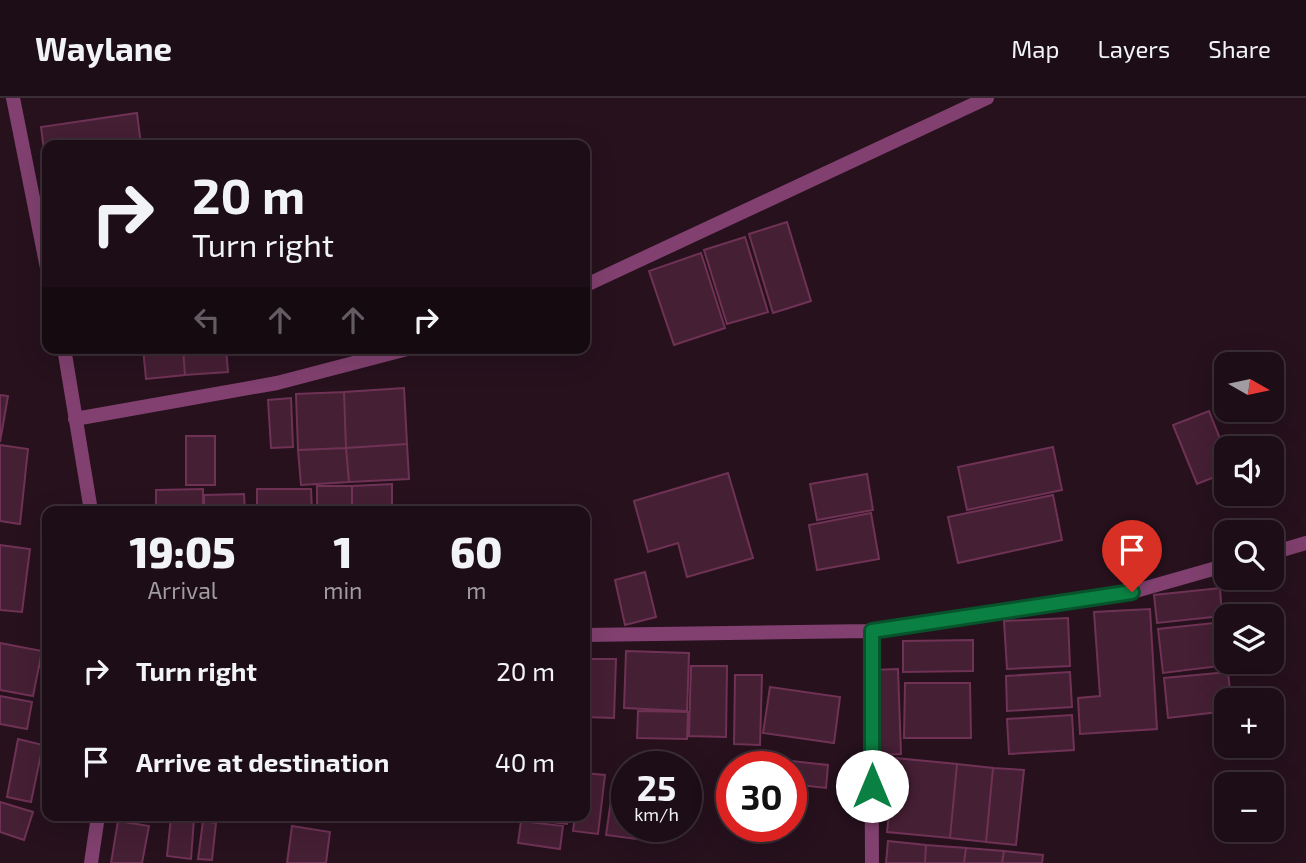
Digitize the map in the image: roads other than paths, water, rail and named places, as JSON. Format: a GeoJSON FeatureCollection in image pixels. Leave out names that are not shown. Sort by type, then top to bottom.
{"type":"FeatureCollection","features":[{"type":"Feature","properties":{"kind":"street"},"geometry":{"type":"LineString","coordinates":[[12,98],[42,244]]}},
{"type":"Feature","properties":{"kind":"street"},"geometry":{"type":"LineString","coordinates":[[590,283],[987,98]]}},
{"type":"Feature","properties":{"kind":"street"},"geometry":{"type":"LineString","coordinates":[[65,354],[90,506]]}},
{"type":"Feature","properties":{"kind":"street"},"geometry":{"type":"LineString","coordinates":[[75,419],[278,383],[388,354]]}},
{"type":"Feature","properties":{"kind":"street"},"geometry":{"type":"LineString","coordinates":[[1284,549],[1306,543]]}},
{"type":"Feature","properties":{"kind":"street"},"geometry":{"type":"LineString","coordinates":[[590,635],[872,631],[1132,592],[1214,569]]}},
{"type":"Feature","properties":{"kind":"street"},"geometry":{"type":"LineString","coordinates":[[872,631],[872,863]]}},
{"type":"Feature","properties":{"kind":"street"},"geometry":{"type":"LineString","coordinates":[[91,863],[97,821]]}}]}
